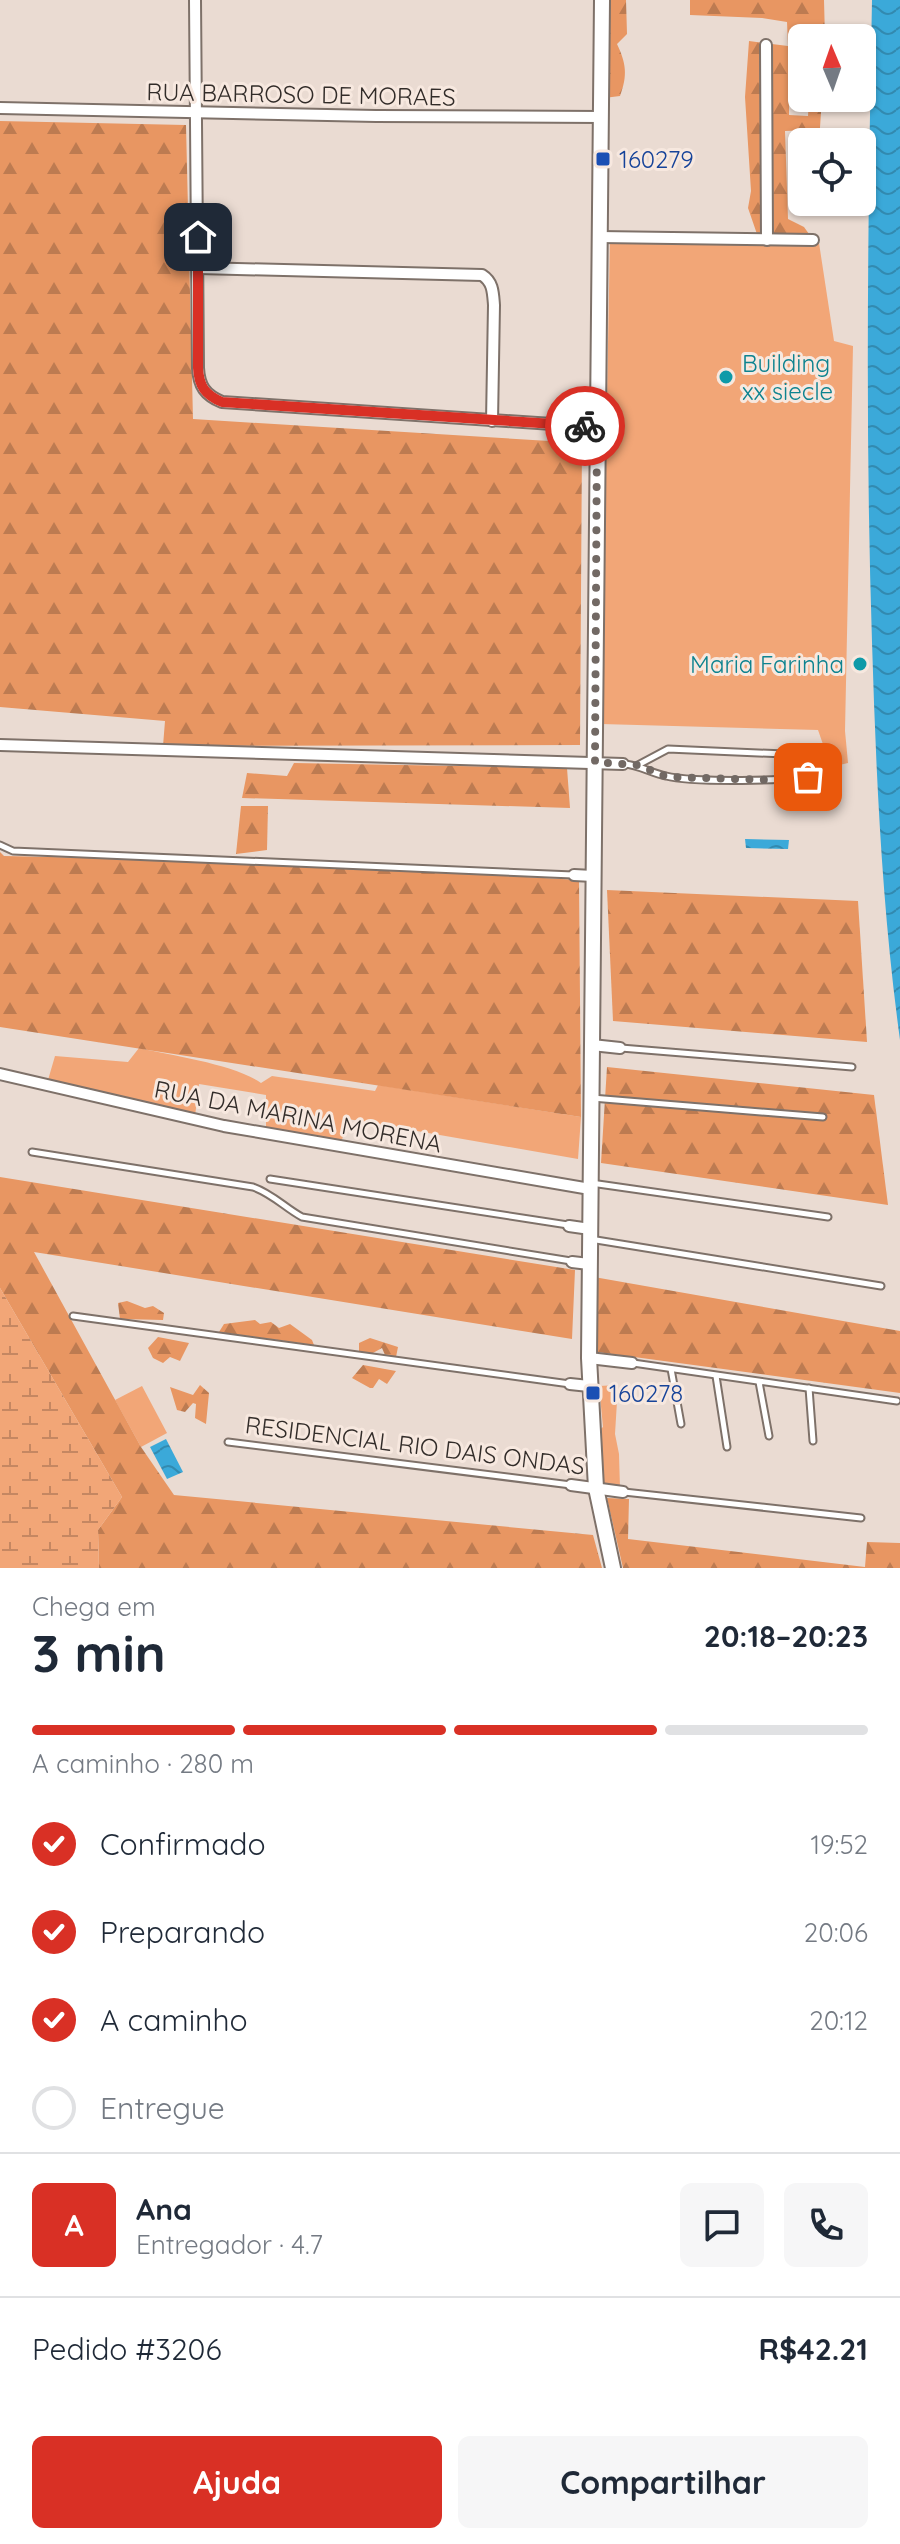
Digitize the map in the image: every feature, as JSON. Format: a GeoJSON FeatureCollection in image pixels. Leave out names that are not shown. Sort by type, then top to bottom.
{"type":"FeatureCollection","features":[{"type":"Feature","properties":{"kind":"main road"},"geometry":{"type":"LineString","coordinates":[[602,0],[589,1386],[596,1488],[613,1568]]}},
{"type":"Feature","properties":{"kind":"street"},"geometry":{"type":"LineString","coordinates":[[195,0],[198,368],[203,390],[209,397],[222,402],[597,427]]}},
{"type":"Feature","properties":{"kind":"street"},"geometry":{"type":"LineString","coordinates":[[766,45],[767,240]]}},
{"type":"Feature","properties":{"kind":"street","name":"RUA BARROSO DE MORAES"},"geometry":{"type":"LineString","coordinates":[[0,108],[602,117]]}},
{"type":"Feature","properties":{"kind":"street"},"geometry":{"type":"LineString","coordinates":[[599,237],[813,240]]}},
{"type":"Feature","properties":{"kind":"street"},"geometry":{"type":"LineString","coordinates":[[199,268],[482,275],[489,279],[493,289],[492,421]]}},
{"type":"Feature","properties":{"kind":"street"},"geometry":{"type":"LineString","coordinates":[[0,745],[623,764]]}},
{"type":"Feature","properties":{"kind":"street"},"geometry":{"type":"LineString","coordinates":[[574,875],[593,876]]}},
{"type":"Feature","properties":{"kind":"street"},"geometry":{"type":"LineString","coordinates":[[592,1045],[620,1048]]}},
{"type":"Feature","properties":{"kind":"street","name":"RUA DA MARINA MORENA"},"geometry":{"type":"LineString","coordinates":[[0,1074],[224,1126],[590,1186]]}},
{"type":"Feature","properties":{"kind":"street"},"geometry":{"type":"LineString","coordinates":[[569,1226],[590,1234]]}},
{"type":"Feature","properties":{"kind":"street"},"geometry":{"type":"LineString","coordinates":[[572,1262],[589,1264]]}},
{"type":"Feature","properties":{"kind":"street"},"geometry":{"type":"LineString","coordinates":[[589,1358],[632,1363]]}},
{"type":"Feature","properties":{"kind":"street"},"geometry":{"type":"LineString","coordinates":[[570,1384],[589,1386]]}},
{"type":"Feature","properties":{"kind":"street","name":"RESIDENCIAL RIO DAIS ONDAS"},"geometry":{"type":"LineString","coordinates":[[571,1485],[623,1492]]}},
{"type":"Feature","properties":{"kind":"lane"},"geometry":{"type":"LineString","coordinates":[[623,764],[638,765],[667,777],[773,780],[808,777],[815,773],[816,768],[813,758],[807,755],[668,749],[638,765]]}},
{"type":"Feature","properties":{"kind":"lane"},"geometry":{"type":"LineString","coordinates":[[0,845],[13,851],[574,875]]}},
{"type":"Feature","properties":{"kind":"lane"},"geometry":{"type":"LineString","coordinates":[[620,1048],[852,1067]]}},
{"type":"Feature","properties":{"kind":"lane"},"geometry":{"type":"LineString","coordinates":[[591,1098],[823,1117]]}},
{"type":"Feature","properties":{"kind":"lane"},"geometry":{"type":"LineString","coordinates":[[32,1152],[253,1187],[267,1192],[302,1217],[572,1262]]}},
{"type":"Feature","properties":{"kind":"lane"},"geometry":{"type":"LineString","coordinates":[[270,1179],[569,1226]]}},
{"type":"Feature","properties":{"kind":"lane"},"geometry":{"type":"LineString","coordinates":[[590,1186],[828,1217]]}},
{"type":"Feature","properties":{"kind":"lane"},"geometry":{"type":"LineString","coordinates":[[590,1234],[881,1286]]}},
{"type":"Feature","properties":{"kind":"lane"},"geometry":{"type":"LineString","coordinates":[[73,1316],[570,1384]]}},
{"type":"Feature","properties":{"kind":"lane"},"geometry":{"type":"LineString","coordinates":[[632,1363],[897,1401]]}},
{"type":"Feature","properties":{"kind":"lane"},"geometry":{"type":"LineString","coordinates":[[671,1369],[681,1424]]}},
{"type":"Feature","properties":{"kind":"lane"},"geometry":{"type":"LineString","coordinates":[[716,1376],[727,1447]]}},
{"type":"Feature","properties":{"kind":"lane"},"geometry":{"type":"LineString","coordinates":[[759,1381],[769,1436]]}},
{"type":"Feature","properties":{"kind":"lane"},"geometry":{"type":"LineString","coordinates":[[809,1388],[813,1441]]}},
{"type":"Feature","properties":{"kind":"lane","name":"RESIDENCIAL RIO DAIS ONDAS"},"geometry":{"type":"LineString","coordinates":[[228,1442],[571,1485]]}},
{"type":"Feature","properties":{"kind":"lane"},"geometry":{"type":"LineString","coordinates":[[623,1492],[861,1518]]}},
{"type":"Feature","properties":{"kind":"green space"},"geometry":{"type":"Polygon","coordinates":[[[606,0],[626,0],[627,34],[617,44],[625,69],[620,96],[604,98],[606,0]]]}},
{"type":"Feature","properties":{"kind":"green space"},"geometry":{"type":"Polygon","coordinates":[[[690,0],[824,0],[825,24],[788,24],[788,46],[787,22],[690,15],[690,0]]]}},
{"type":"Feature","properties":{"kind":"green space"},"geometry":{"type":"Polygon","coordinates":[[[749,41],[788,46],[789,115],[808,116],[808,112],[821,112],[820,128],[788,128],[785,131],[788,219],[804,227],[809,234],[758,237],[748,208],[751,191],[745,97],[749,41]]]}},
{"type":"Feature","properties":{"kind":"green space"},"geometry":{"type":"Polygon","coordinates":[[[0,121],[186,125],[193,419],[582,443],[580,745],[163,746],[165,721],[0,707],[0,121]]]}},
{"type":"Feature","properties":{"kind":"green space"},"geometry":{"type":"Polygon","coordinates":[[[610,237],[819,243],[834,341],[853,346],[845,731],[848,763],[831,767],[818,730],[601,724],[610,237]]]}},
{"type":"Feature","properties":{"kind":"green space"},"geometry":{"type":"Polygon","coordinates":[[[294,763],[567,768],[570,808],[242,798],[247,773],[287,776],[294,763]]]}},
{"type":"Feature","properties":{"kind":"green space"},"geometry":{"type":"Polygon","coordinates":[[[241,806],[268,806],[267,850],[236,854],[241,806]]]}},
{"type":"Feature","properties":{"kind":"green space"},"geometry":{"type":"Polygon","coordinates":[[[0,852],[4,856],[236,861],[579,880],[581,1117],[0,1027],[0,852]]]}},
{"type":"Feature","properties":{"kind":"green space"},"geometry":{"type":"Polygon","coordinates":[[[607,890],[858,901],[867,1042],[613,1021],[607,890]]]}},
{"type":"Feature","properties":{"kind":"green space"},"geometry":{"type":"Polygon","coordinates":[[[139,1048],[219,1066],[261,1083],[272,1076],[375,1091],[378,1085],[581,1117],[578,1159],[348,1119],[341,1143],[266,1128],[266,1095],[199,1084],[195,1116],[48,1080],[55,1056],[128,1062],[139,1048]]]}},
{"type":"Feature","properties":{"kind":"green space"},"geometry":{"type":"Polygon","coordinates":[[[607,1067],[874,1095],[888,1205],[601,1163],[607,1067]]]}},
{"type":"Feature","properties":{"kind":"green space"},"geometry":{"type":"Polygon","coordinates":[[[0,1177],[575,1270],[572,1339],[34,1252],[141,1447],[174,1495],[593,1535],[602,1568],[99,1568],[98,1530],[122,1497],[0,1288],[0,1177]]]}},
{"type":"Feature","properties":{"kind":"green space"},"geometry":{"type":"Polygon","coordinates":[[[594,1277],[900,1331],[900,1393],[597,1352],[594,1277]]]}},
{"type":"Feature","properties":{"kind":"green space"},"geometry":{"type":"Polygon","coordinates":[[[0,1288],[122,1497],[98,1530],[99,1568],[0,1568],[0,1288]]]}},
{"type":"Feature","properties":{"kind":"green space"},"geometry":{"type":"Polygon","coordinates":[[[127,1301],[145,1308],[153,1306],[164,1313],[163,1320],[120,1319],[118,1303],[127,1301]]]}},
{"type":"Feature","properties":{"kind":"green space"},"geometry":{"type":"Polygon","coordinates":[[[255,1320],[260,1324],[271,1322],[279,1328],[290,1324],[312,1340],[314,1345],[219,1332],[224,1324],[255,1320]]]}},
{"type":"Feature","properties":{"kind":"green space"},"geometry":{"type":"Polygon","coordinates":[[[158,1337],[189,1343],[180,1361],[170,1357],[163,1363],[153,1358],[148,1348],[158,1337]]]}},
{"type":"Feature","properties":{"kind":"green space"},"geometry":{"type":"Polygon","coordinates":[[[370,1338],[398,1347],[396,1357],[385,1355],[382,1348],[371,1354],[359,1352],[359,1343],[370,1338]]]}},
{"type":"Feature","properties":{"kind":"green space"},"geometry":{"type":"Polygon","coordinates":[[[363,1365],[396,1371],[387,1384],[379,1379],[370,1388],[352,1378],[363,1365]]]}},
{"type":"Feature","properties":{"kind":"green space"},"geometry":{"type":"Polygon","coordinates":[[[200,1385],[209,1393],[206,1424],[195,1418],[196,1404],[193,1403],[185,1412],[177,1410],[170,1387],[193,1395],[200,1385]]]}},
{"type":"Feature","properties":{"kind":"green space"},"geometry":{"type":"Polygon","coordinates":[[[618,1385],[615,1434],[620,1488],[598,1485],[596,1433],[603,1427],[599,1386],[618,1385]]]}},
{"type":"Feature","properties":{"kind":"green space"},"geometry":{"type":"Polygon","coordinates":[[[142,1386],[167,1433],[141,1447],[115,1400],[142,1386]]]}},
{"type":"Feature","properties":{"kind":"green space"},"geometry":{"type":"Polygon","coordinates":[[[607,1498],[629,1499],[628,1539],[865,1567],[867,1542],[900,1543],[900,1568],[623,1568],[607,1498]]]}},
{"type":"Feature","properties":{"kind":"water"},"geometry":{"type":"Polygon","coordinates":[[[872,0],[900,0],[900,1040],[881,841],[870,562],[869,216],[876,216],[876,128],[870,128],[870,112],[876,112],[876,24],[872,24],[872,0]]]}},
{"type":"Feature","properties":{"kind":"water"},"geometry":{"type":"Polygon","coordinates":[[[745,839],[789,840],[788,849],[746,848],[745,839]]]}},
{"type":"Feature","properties":{"kind":"water"},"geometry":{"type":"Polygon","coordinates":[[[166,1439],[183,1472],[167,1479],[150,1447],[166,1439]]]}},
{"type":"Feature","properties":{"kind":"way so far"},"geometry":{"type":"LineString","coordinates":[[585,426],[597,427],[595,762],[638,765],[667,777],[773,780],[808,777]]}},
{"type":"Feature","properties":{"kind":"place","name":"160279"},"geometry":{"type":"Point","coordinates":[603,159]}},
{"type":"Feature","properties":{"kind":"place","name":"Building xx siecle"},"geometry":{"type":"Point","coordinates":[726,377]}},
{"type":"Feature","properties":{"kind":"place","name":"Maria Farinha"},"geometry":{"type":"Point","coordinates":[860,664]}},
{"type":"Feature","properties":{"kind":"place","name":"160278"},"geometry":{"type":"Point","coordinates":[593,1393]}},
{"type":"Feature","properties":{"kind":"route"},"geometry":{"type":"LineString","coordinates":[[198,237],[198,368],[199,380],[209,397],[222,402],[585,426]]}}]}
